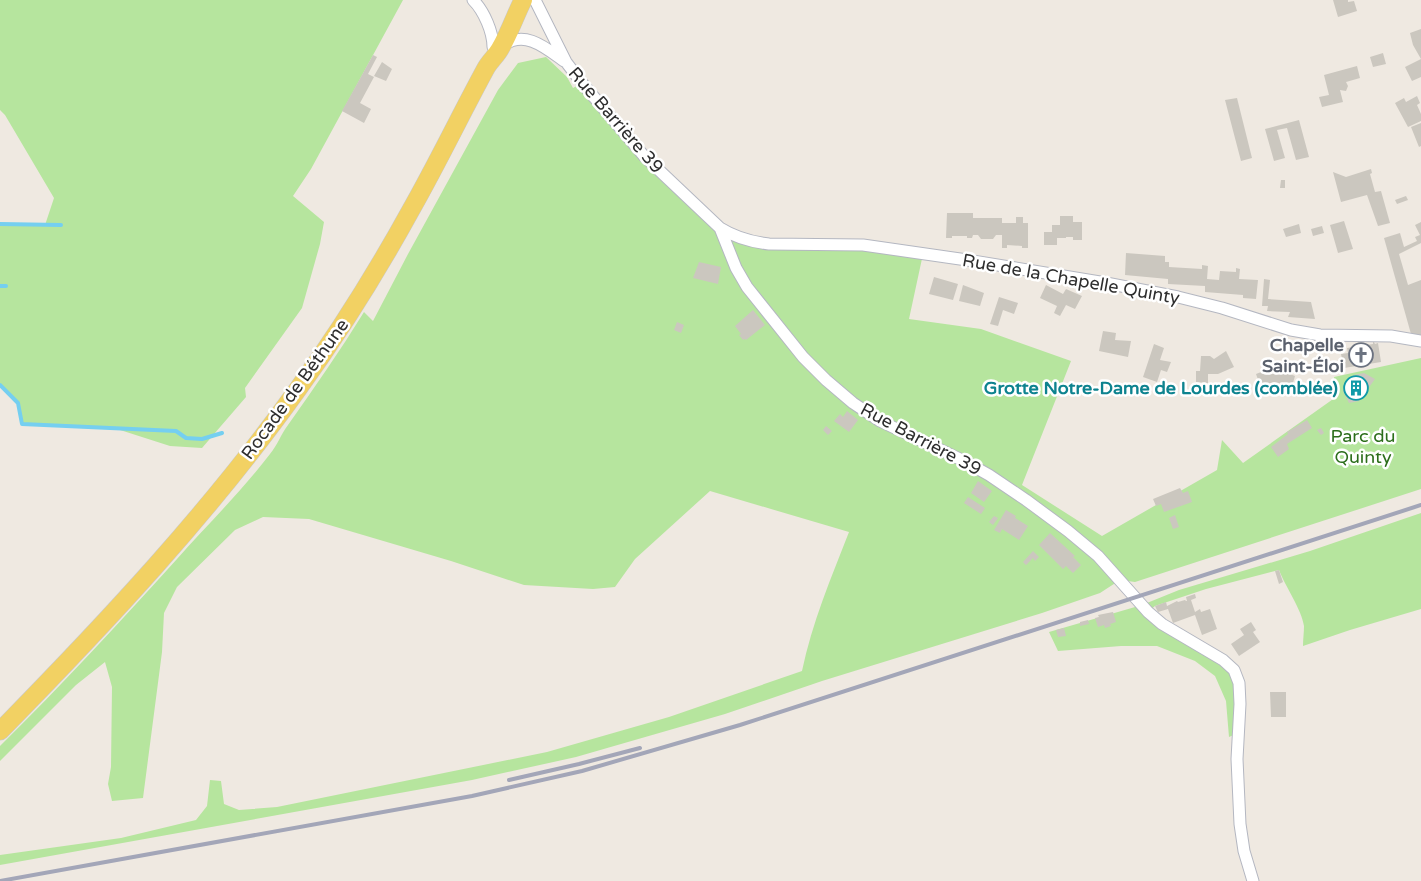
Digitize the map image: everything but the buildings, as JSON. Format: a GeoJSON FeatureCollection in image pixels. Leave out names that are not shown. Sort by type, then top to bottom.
{"type":"FeatureCollection","features":[{"type":"Feature","properties":{"kind":"main road"},"geometry":{"type":"LineString","coordinates":[[496,48],[514,0]]}},
{"type":"Feature","properties":{"kind":"main road","name":"Rocade de Béthune"},"geometry":{"type":"LineString","coordinates":[[0,731],[166,556],[218,494],[289,402],[342,325],[386,255],[523,0]]}},
{"type":"Feature","properties":{"kind":"street"},"geometry":{"type":"LineString","coordinates":[[473,0],[478,5],[496,48]]}},
{"type":"Feature","properties":{"kind":"street","name":"Rue Barrière 39"},"geometry":{"type":"LineString","coordinates":[[535,0],[566,62],[618,128],[644,156],[720,228],[736,268],[747,286],[803,357],[838,391],[880,422],[962,460],[989,475],[1034,505],[1098,556],[1148,612],[1162,624],[1230,665],[1239,683],[1240,704],[1237,759],[1240,824],[1244,851],[1253,881]]}},
{"type":"Feature","properties":{"kind":"street","name":"Rue Barrière 39"},"geometry":{"type":"LineString","coordinates":[[496,48],[522,39],[542,46],[566,62]]}},
{"type":"Feature","properties":{"kind":"street","name":"Rue de la Chapelle Quinty"},"geometry":{"type":"LineString","coordinates":[[720,228],[733,236],[754,242],[769,244],[863,245],[1106,283],[1222,308],[1291,330],[1320,335],[1391,336],[1421,341]]}},
{"type":"Feature","properties":{"kind":"green space"},"geometry":{"type":"Polygon","coordinates":[[[0,0],[403,0],[311,169],[293,196],[324,222],[320,244],[302,308],[245,388],[246,397],[202,448],[170,446],[117,429],[22,424],[18,403],[0,385],[0,224],[45,225],[54,198],[5,115],[0,110],[0,0]]]}},
{"type":"Feature","properties":{"kind":"green space","name":"Parc du Quinty"},"geometry":{"type":"Polygon","coordinates":[[[546,57],[567,77],[573,88],[582,83],[664,175],[742,239],[923,254],[909,319],[981,329],[1071,361],[1022,485],[1102,536],[1217,470],[1222,440],[1243,463],[1336,397],[1334,377],[1421,358],[1421,489],[1135,582],[1120,580],[1100,593],[1042,613],[822,681],[725,714],[576,757],[472,780],[0,865],[0,855],[121,838],[196,820],[207,806],[210,780],[221,781],[224,804],[239,810],[277,807],[547,752],[669,717],[802,671],[817,618],[849,532],[710,491],[635,559],[615,587],[593,589],[524,585],[451,561],[309,519],[263,517],[235,530],[177,587],[164,613],[162,652],[143,798],[112,801],[108,784],[111,767],[112,687],[105,662],[76,685],[0,761],[0,746],[112,630],[259,468],[364,312],[373,321],[498,90],[518,63],[546,57]]]}},
{"type":"Feature","properties":{"kind":"green space"},"geometry":{"type":"Polygon","coordinates":[[[1421,513],[1421,609],[1303,646],[1303,620],[1279,570],[1206,589],[1155,606],[1148,612],[1234,670],[1238,733],[1229,737],[1226,701],[1215,676],[1195,661],[1157,646],[1121,646],[1058,651],[1049,632],[1142,605],[1179,590],[1310,551],[1421,513]]]}},
{"type":"Feature","properties":{"kind":"waterway"},"geometry":{"type":"LineString","coordinates":[[0,224],[61,225]]}},
{"type":"Feature","properties":{"kind":"waterway"},"geometry":{"type":"LineString","coordinates":[[0,286],[6,286]]}},
{"type":"Feature","properties":{"kind":"waterway"},"geometry":{"type":"LineString","coordinates":[[0,385],[18,403],[22,424],[176,431],[186,438],[202,439],[222,433]]}},
{"type":"Feature","properties":{"kind":"railway"},"geometry":{"type":"LineString","coordinates":[[0,881],[472,796],[582,771],[740,725],[1421,505]]}},
{"type":"Feature","properties":{"kind":"railway"},"geometry":{"type":"LineString","coordinates":[[509,780],[640,748]]}},
{"type":"Feature","properties":{"kind":"place","name":"Chapelle Saint-Éloi"},"geometry":{"type":"Point","coordinates":[1361,355]}},
{"type":"Feature","properties":{"kind":"place","name":"Grotte Notre-Dame de Lourdes (comblée)"},"geometry":{"type":"Point","coordinates":[1356,388]}}]}
